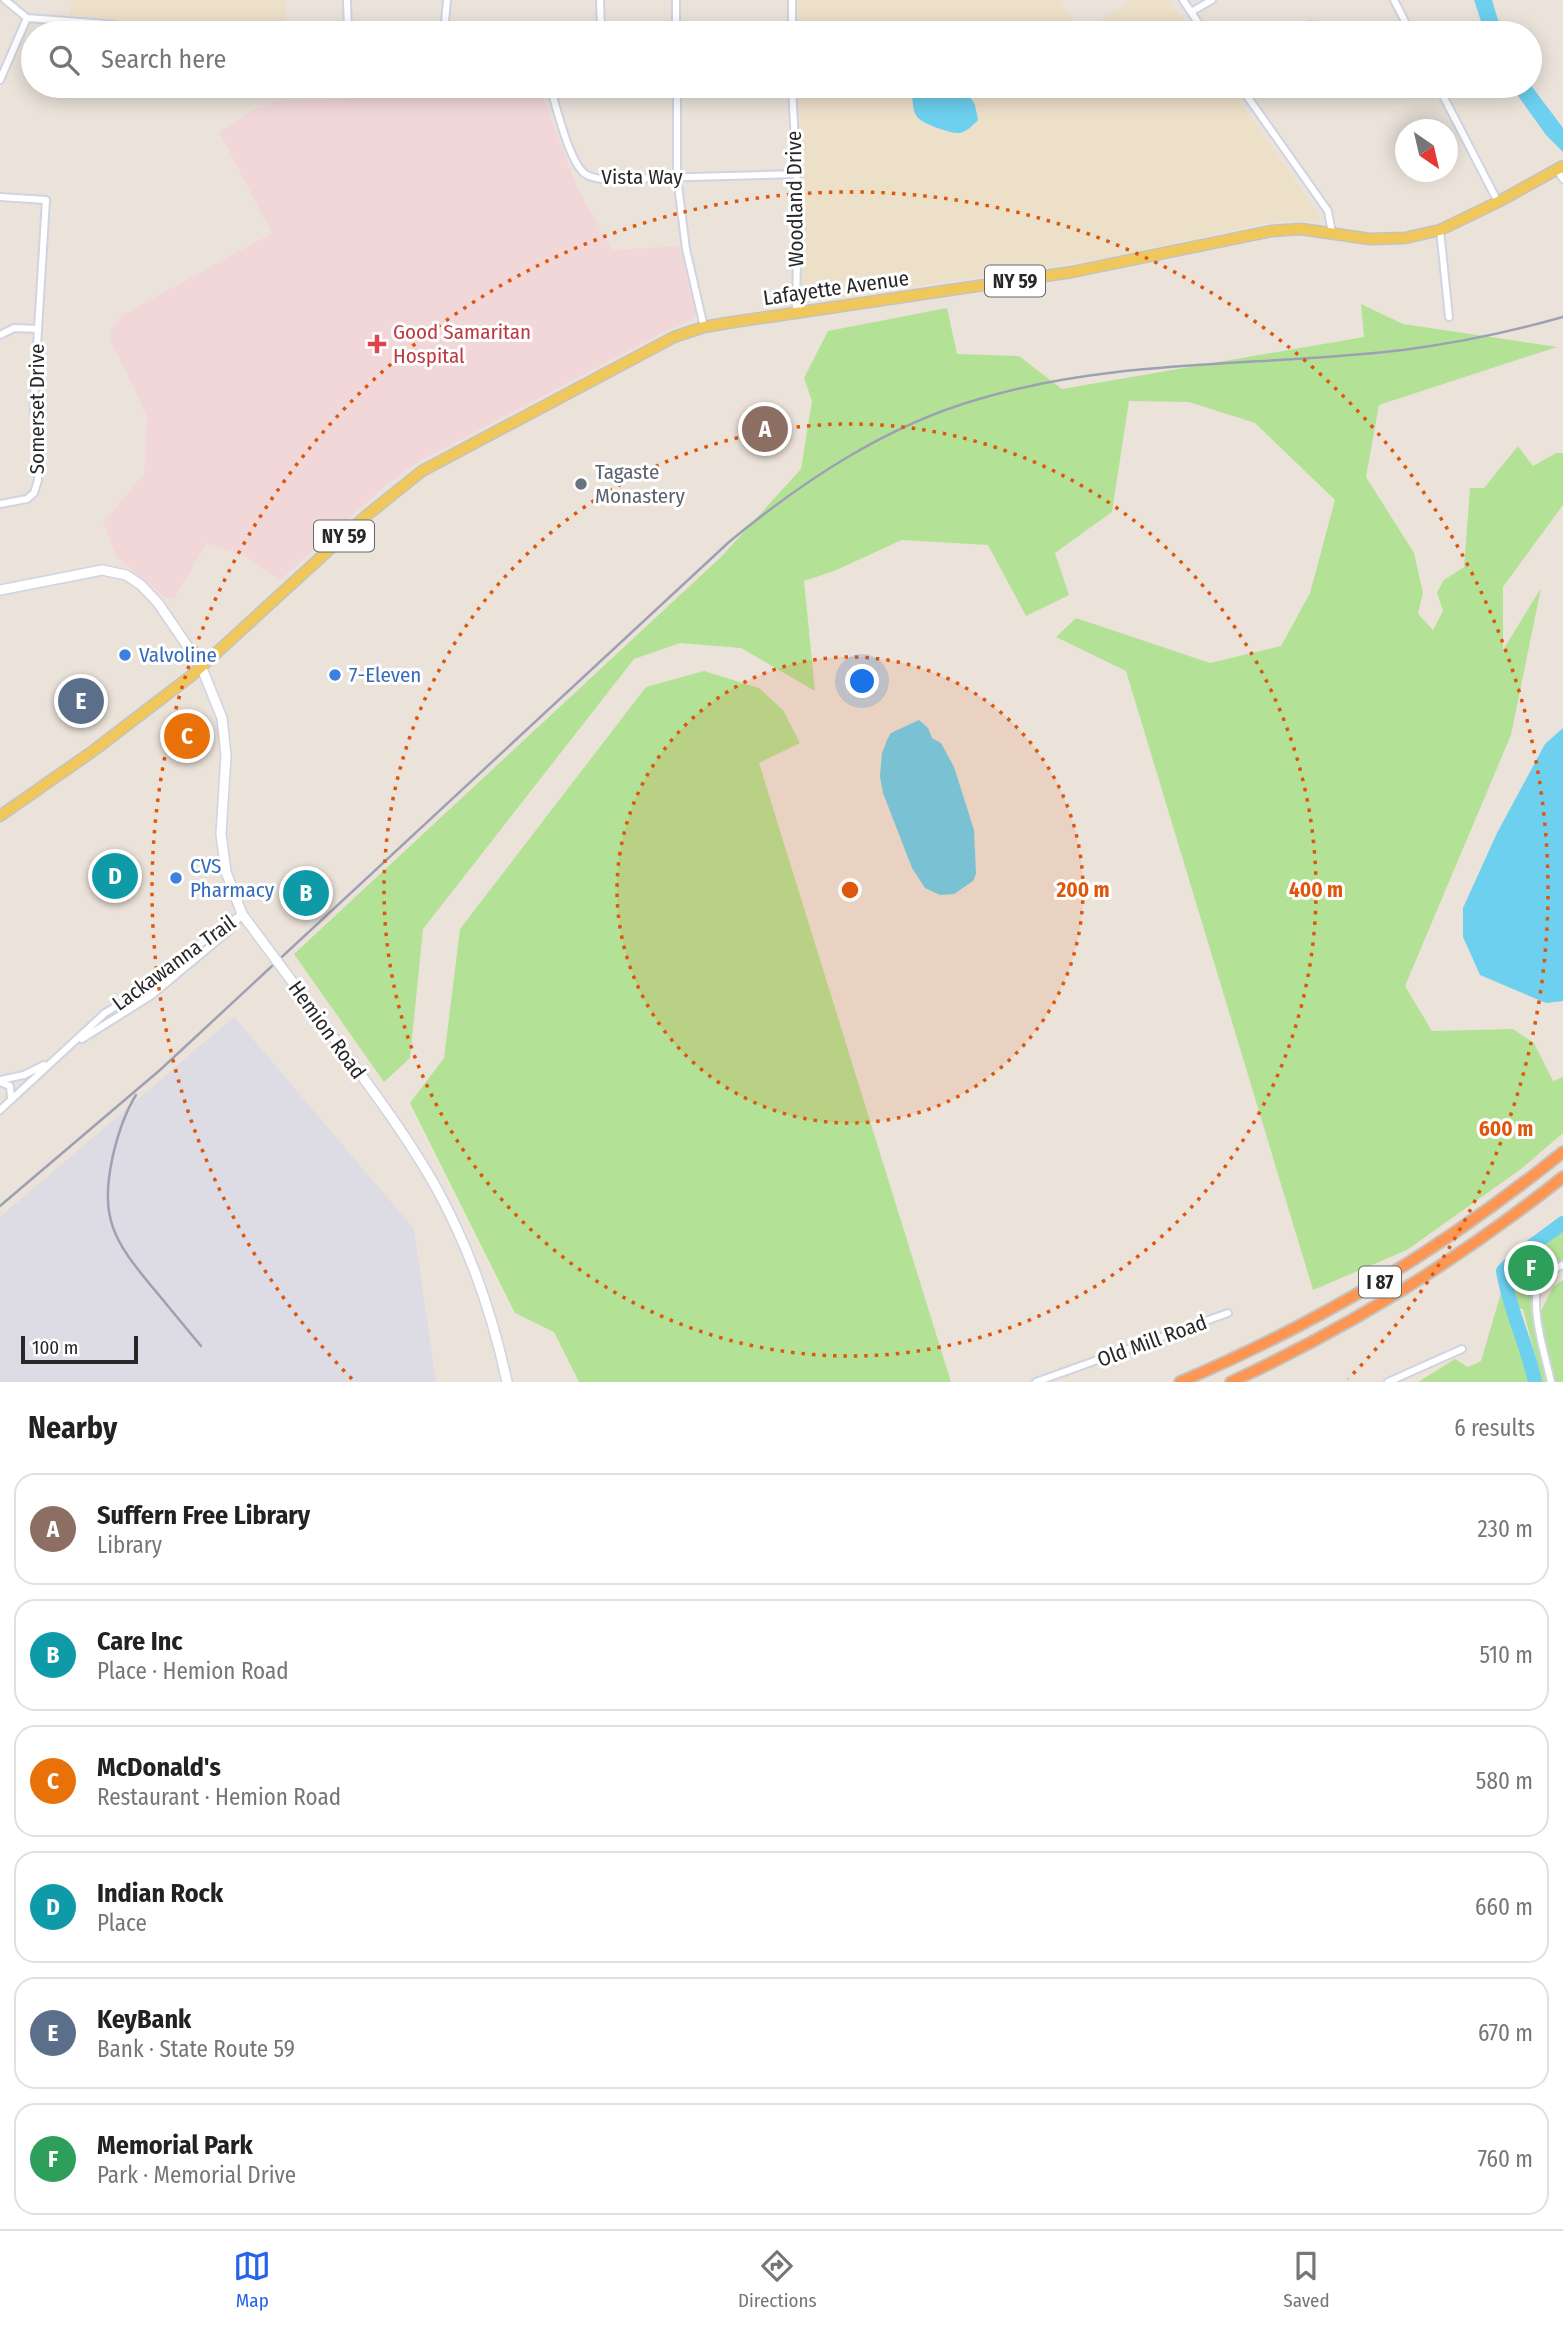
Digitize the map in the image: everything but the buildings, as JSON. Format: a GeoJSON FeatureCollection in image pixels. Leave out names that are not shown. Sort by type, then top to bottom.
{"type":"FeatureCollection","features":[{"type":"Feature","properties":{"kind":"highway","name":"I 87"},"geometry":{"type":"LineString","coordinates":[[1180,1382],[1271,1341],[1357,1296],[1463,1227],[1563,1152]]}},
{"type":"Feature","properties":{"kind":"highway","name":"I 87"},"geometry":{"type":"LineString","coordinates":[[1231,1382],[1321,1338],[1404,1290],[1475,1244],[1563,1177]]}},
{"type":"Feature","properties":{"kind":"main road","name":"Lafayette Avenue"},"geometry":{"type":"LineString","coordinates":[[201,666],[234,639],[366,516],[422,471],[674,337],[704,327],[1072,272],[1271,231],[1301,229],[1370,239],[1405,238],[1440,230],[1561,172]]}},
{"type":"Feature","properties":{"kind":"main road","name":"NY 59"},"geometry":{"type":"LineString","coordinates":[[0,816],[93,751],[173,691],[201,666]]}},
{"type":"Feature","properties":{"kind":"street"},"geometry":{"type":"LineString","coordinates":[[5,0],[27,18],[67,21]]}},
{"type":"Feature","properties":{"kind":"street"},"geometry":{"type":"LineString","coordinates":[[348,0],[348,21]]}},
{"type":"Feature","properties":{"kind":"street"},"geometry":{"type":"LineString","coordinates":[[445,21],[447,0]]}},
{"type":"Feature","properties":{"kind":"street"},"geometry":{"type":"LineString","coordinates":[[600,0],[601,21]]}},
{"type":"Feature","properties":{"kind":"street"},"geometry":{"type":"LineString","coordinates":[[676,0],[676,21]]}},
{"type":"Feature","properties":{"kind":"street"},"geometry":{"type":"LineString","coordinates":[[792,0],[792,21]]}},
{"type":"Feature","properties":{"kind":"street"},"geometry":{"type":"LineString","coordinates":[[1183,0],[1197,21]]}},
{"type":"Feature","properties":{"kind":"street"},"geometry":{"type":"LineString","coordinates":[[1191,12],[1212,0]]}},
{"type":"Feature","properties":{"kind":"street"},"geometry":{"type":"LineString","coordinates":[[1394,0],[1405,21]]}},
{"type":"Feature","properties":{"kind":"street"},"geometry":{"type":"LineString","coordinates":[[0,80],[21,32]]}},
{"type":"Feature","properties":{"kind":"street","name":"Vista Way"},"geometry":{"type":"LineString","coordinates":[[554,98],[575,162],[583,174],[595,178],[796,174]]}},
{"type":"Feature","properties":{"kind":"street"},"geometry":{"type":"LineString","coordinates":[[677,98],[677,177],[686,249],[704,327]]}},
{"type":"Feature","properties":{"kind":"street","name":"Woodland Drive"},"geometry":{"type":"LineString","coordinates":[[793,98],[796,174],[796,313]]}},
{"type":"Feature","properties":{"kind":"street"},"geometry":{"type":"LineString","coordinates":[[1248,98],[1328,211],[1332,233]]}},
{"type":"Feature","properties":{"kind":"street"},"geometry":{"type":"LineString","coordinates":[[1444,98],[1498,202]]}},
{"type":"Feature","properties":{"kind":"street","name":"Somerset Drive"},"geometry":{"type":"LineString","coordinates":[[0,197],[46,200],[34,412],[39,449],[38,480],[34,493],[27,499],[0,504]]}},
{"type":"Feature","properties":{"kind":"street"},"geometry":{"type":"LineString","coordinates":[[1440,230],[1449,317]]}},
{"type":"Feature","properties":{"kind":"street","name":"Somerset Drive"},"geometry":{"type":"LineString","coordinates":[[0,335],[14,328],[38,329]]}},
{"type":"Feature","properties":{"kind":"street","name":"Hemion Road"},"geometry":{"type":"LineString","coordinates":[[0,590],[102,570],[126,575],[141,585],[158,603],[201,666],[216,700],[225,735],[223,852],[233,895],[242,914],[411,1147],[433,1182],[472,1262],[500,1347],[507,1382]]}},
{"type":"Feature","properties":{"kind":"street","name":"Lackawanna Trail"},"geometry":{"type":"LineString","coordinates":[[0,1110],[105,1013],[149,987],[190,951],[242,914]]}},
{"type":"Feature","properties":{"kind":"street","name":"Lackawanna Trail"},"geometry":{"type":"LineString","coordinates":[[0,1081],[24,1075],[52,1061]]}},
{"type":"Feature","properties":{"kind":"street","name":"Lackawanna Trail"},"geometry":{"type":"LineString","coordinates":[[0,1081],[10,1086],[10,1100]]}},
{"type":"Feature","properties":{"kind":"street"},"geometry":{"type":"LineString","coordinates":[[1551,1382],[1535,1294],[1539,1282],[1549,1272],[1563,1265]]}},
{"type":"Feature","properties":{"kind":"street","name":"Old Mill Road"},"geometry":{"type":"LineString","coordinates":[[1036,1382],[1228,1313]]}},
{"type":"Feature","properties":{"kind":"street"},"geometry":{"type":"LineString","coordinates":[[1388,1382],[1462,1349]]}},
{"type":"Feature","properties":{"kind":"shaded area"},"geometry":{"type":"Polygon","coordinates":[[[72,0],[286,0],[285,21],[121,21],[70,17],[72,0]]]}},
{"type":"Feature","properties":{"kind":"shaded area"},"geometry":{"type":"Polygon","coordinates":[[[798,0],[1059,0],[1074,21],[797,21],[798,0]]]}},
{"type":"Feature","properties":{"kind":"shaded area"},"geometry":{"type":"Polygon","coordinates":[[[1133,0],[1169,0],[1184,21],[1101,21],[1133,0]]]}},
{"type":"Feature","properties":{"kind":"shaded area","name":"Good Samaritan Hospital"},"geometry":{"type":"Polygon","coordinates":[[[543,98],[578,189],[612,250],[680,246],[696,315],[693,320],[664,332],[413,465],[384,487],[279,581],[246,557],[207,543],[174,599],[164,597],[117,557],[103,523],[144,473],[147,416],[110,339],[112,328],[121,316],[272,233],[219,132],[251,111],[277,101],[543,98]]]}},
{"type":"Feature","properties":{"kind":"shaded area"},"geometry":{"type":"Polygon","coordinates":[[[795,98],[1237,98],[1323,221],[1276,221],[1107,258],[801,303],[792,160],[795,98]]]}},
{"type":"Feature","properties":{"kind":"shaded area"},"geometry":{"type":"Polygon","coordinates":[[[234,1017],[414,1229],[436,1382],[0,1382],[0,1217],[234,1017]]]}},
{"type":"Feature","properties":{"kind":"green space"},"geometry":{"type":"Polygon","coordinates":[[[1361,304],[1403,324],[1557,347],[1379,405],[1366,477],[1414,553],[1423,593],[1418,614],[1433,630],[1443,611],[1437,592],[1444,580],[1464,567],[1470,488],[1484,488],[1518,446],[1533,466],[1556,453],[1563,453],[1563,505],[1503,587],[1503,650],[1541,588],[1511,735],[1405,986],[1432,1031],[1513,1029],[1534,1043],[1553,1081],[1563,1077],[1563,1133],[1521,1169],[1407,1250],[1313,1290],[1126,671],[1056,637],[1076,618],[1210,663],[1281,646],[1310,593],[1335,500],[1255,423],[1189,402],[1129,401],[1112,512],[1055,553],[1069,595],[1026,616],[988,545],[902,540],[834,571],[804,581],[815,691],[741,648],[680,643],[634,659],[423,929],[410,1058],[384,1082],[294,954],[722,556],[801,469],[812,401],[804,378],[828,331],[947,308],[957,354],[1019,356],[1062,389],[1364,337],[1361,304]]]}},
{"type":"Feature","properties":{"kind":"green space"},"geometry":{"type":"Polygon","coordinates":[[[704,671],[759,688],[783,710],[800,743],[759,763],[951,1382],[579,1382],[554,1332],[515,1313],[410,1103],[444,1058],[460,929],[646,687],[704,671]]]}},
{"type":"Feature","properties":{"kind":"green space"},"geometry":{"type":"Polygon","coordinates":[[[1563,1232],[1563,1265],[1539,1282],[1536,1309],[1542,1309],[1553,1287],[1563,1280],[1563,1382],[1542,1382],[1523,1309],[1512,1308],[1503,1271],[1518,1256],[1563,1232]]]}},
{"type":"Feature","properties":{"kind":"green space"},"geometry":{"type":"Polygon","coordinates":[[[1501,1293],[1513,1319],[1530,1382],[1418,1382],[1455,1359],[1468,1367],[1481,1361],[1501,1293]]]}},
{"type":"Feature","properties":{"kind":"water"},"geometry":{"type":"Polygon","coordinates":[[[1474,0],[1492,0],[1498,21],[1481,21],[1474,0]]]}},
{"type":"Feature","properties":{"kind":"water"},"geometry":{"type":"Polygon","coordinates":[[[913,98],[971,98],[978,120],[968,129],[956,133],[918,118],[913,98]]]}},
{"type":"Feature","properties":{"kind":"water"},"geometry":{"type":"Polygon","coordinates":[[[1520,98],[1540,98],[1563,128],[1563,152],[1546,135],[1520,98]]]}},
{"type":"Feature","properties":{"kind":"water"},"geometry":{"type":"Polygon","coordinates":[[[919,720],[928,728],[932,738],[941,743],[954,767],[974,830],[976,874],[973,881],[954,894],[940,895],[925,888],[912,868],[883,793],[880,776],[882,753],[887,740],[891,733],[919,720]]]}},
{"type":"Feature","properties":{"kind":"water"},"geometry":{"type":"Polygon","coordinates":[[[1563,728],[1563,1001],[1546,1003],[1480,975],[1463,937],[1463,908],[1497,833],[1545,744],[1563,728]]]}},
{"type":"Feature","properties":{"kind":"waterway"},"geometry":{"type":"LineString","coordinates":[[1535,1382],[1503,1271],[1518,1256],[1563,1223]]}},
{"type":"Feature","properties":{"kind":"railway"},"geometry":{"type":"LineString","coordinates":[[0,1206],[160,1070],[729,542],[786,498],[846,458],[944,410],[1031,386],[1136,370],[1403,350],[1523,328],[1563,317]]}},
{"type":"Feature","properties":{"kind":"railway"},"geometry":{"type":"LineString","coordinates":[[136,1095],[122,1124],[113,1155],[109,1177],[109,1213],[113,1228],[128,1256],[201,1346]]}},
{"type":"Feature","properties":{"kind":"place","name":"Good Samaritan Hospital"},"geometry":{"type":"Point","coordinates":[377,344]}},
{"type":"Feature","properties":{"kind":"place","name":"Suffern Free Library"},"geometry":{"type":"Point","coordinates":[765,429]}},
{"type":"Feature","properties":{"kind":"place","name":"Tagaste Monastery"},"geometry":{"type":"Point","coordinates":[581,484]}},
{"type":"Feature","properties":{"kind":"place","name":"Valvoline"},"geometry":{"type":"Point","coordinates":[125,655]}},
{"type":"Feature","properties":{"kind":"place","name":"7-Eleven"},"geometry":{"type":"Point","coordinates":[335,675]}},
{"type":"Feature","properties":{"kind":"place","name":"KeyBank"},"geometry":{"type":"Point","coordinates":[81,701]}},
{"type":"Feature","properties":{"kind":"place","name":"McDonald's"},"geometry":{"type":"Point","coordinates":[187,736]}},
{"type":"Feature","properties":{"kind":"place","name":"Indian Rock"},"geometry":{"type":"Point","coordinates":[115,876]}},
{"type":"Feature","properties":{"kind":"place","name":"CVS Pharmacy"},"geometry":{"type":"Point","coordinates":[176,878]}},
{"type":"Feature","properties":{"kind":"place","name":"Care Inc"},"geometry":{"type":"Point","coordinates":[306,893]}},
{"type":"Feature","properties":{"kind":"place","name":"Memorial Park"},"geometry":{"type":"Point","coordinates":[1531,1268]}}]}
